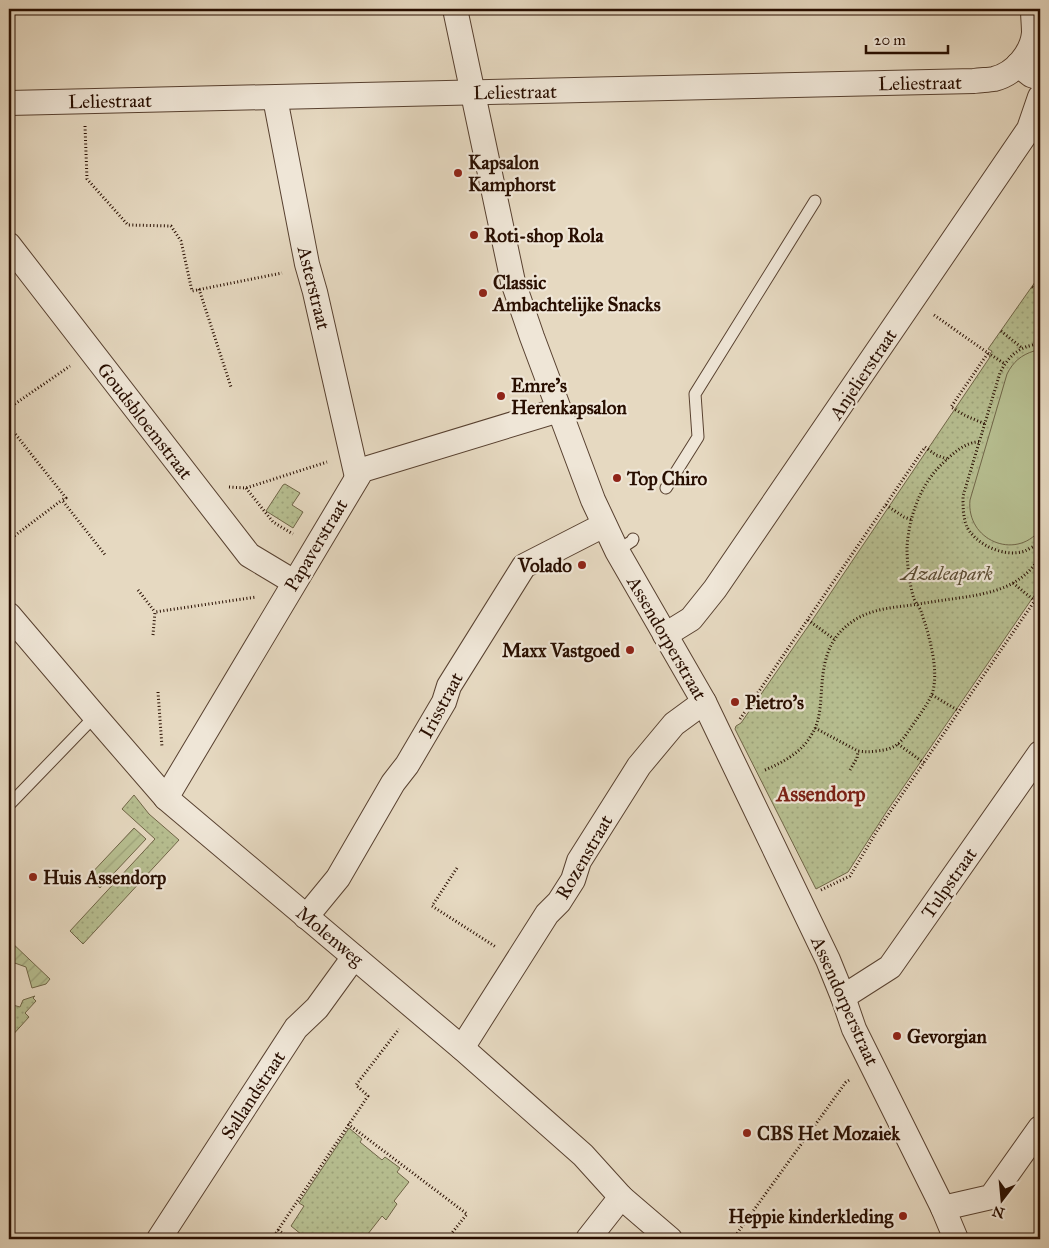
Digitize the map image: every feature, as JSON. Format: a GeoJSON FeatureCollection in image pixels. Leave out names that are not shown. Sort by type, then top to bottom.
{"type":"FeatureCollection","features":[{"type":"Feature","properties":{"kind":"street","name":"Assendorperstraat"},"geometry":{"type":"LineString","coordinates":[[455,9],[513,282],[592,500],[604,525],[625,545],[665,635],[704,702],[824,951],[854,1029],[943,1208],[956,1239]]}},
{"type":"Feature","properties":{"kind":"street"},"geometry":{"type":"LineString","coordinates":[[1033,9],[1034,34],[1028,52],[1018,65],[1031,75],[1040,78]]}},
{"type":"Feature","properties":{"kind":"street","name":"Leliestraat"},"geometry":{"type":"LineString","coordinates":[[9,103],[974,81],[996,79],[1018,65]]}},
{"type":"Feature","properties":{"kind":"street","name":"Anjelierstraat"},"geometry":{"type":"LineString","coordinates":[[665,635],[691,619],[716,589],[1029,129],[1040,97]]}},
{"type":"Feature","properties":{"kind":"street","name":"Asterstraat"},"geometry":{"type":"LineString","coordinates":[[275,98],[308,268],[316,292],[357,477]]}},
{"type":"Feature","properties":{"kind":"street","name":"Goudsbloemstraat"},"geometry":{"type":"LineString","coordinates":[[9,245],[249,555],[294,582]]}},
{"type":"Feature","properties":{"kind":"street","name":"Papaverstraat"},"geometry":{"type":"LineString","coordinates":[[166,798],[362,470],[559,410]]}},
{"type":"Feature","properties":{"kind":"street","name":"Irisstraat"},"geometry":{"type":"LineString","coordinates":[[306,917],[338,878],[393,783],[407,765],[444,702],[449,686],[524,566],[604,525]]}},
{"type":"Feature","properties":{"kind":"street","name":"Molenweg"},"geometry":{"type":"LineString","coordinates":[[9,615],[166,798],[462,1048],[583,1155],[621,1196],[670,1239]]}},
{"type":"Feature","properties":{"kind":"street","name":"Rozenstraat"},"geometry":{"type":"LineString","coordinates":[[462,1048],[547,914],[559,902],[573,880],[579,861],[640,766],[674,724],[704,702]]}},
{"type":"Feature","properties":{"kind":"street","name":"Tulpstraat"},"geometry":{"type":"LineString","coordinates":[[843,997],[890,967],[1040,753]]}},
{"type":"Feature","properties":{"kind":"street","name":"Sallandstraat"},"geometry":{"type":"LineString","coordinates":[[159,1239],[296,1028],[316,1008],[354,957]]}},
{"type":"Feature","properties":{"kind":"street"},"geometry":{"type":"LineString","coordinates":[[943,1208],[991,1197],[1040,1128]]}},
{"type":"Feature","properties":{"kind":"street"},"geometry":{"type":"LineString","coordinates":[[588,1239],[621,1196]]}},
{"type":"Feature","properties":{"kind":"lane"},"geometry":{"type":"LineString","coordinates":[[666,488],[698,437],[695,394],[816,201]]}},
{"type":"Feature","properties":{"kind":"lane"},"geometry":{"type":"LineString","coordinates":[[9,805],[95,716]]}},
{"type":"Feature","properties":{"kind":"path"},"geometry":{"type":"LineString","coordinates":[[84,102],[87,179],[128,225],[171,226],[181,241],[192,291],[308,268]]}},
{"type":"Feature","properties":{"kind":"path"},"geometry":{"type":"LineString","coordinates":[[1032,287],[1040,292]]}},
{"type":"Feature","properties":{"kind":"path"},"geometry":{"type":"LineString","coordinates":[[199,290],[231,387]]}},
{"type":"Feature","properties":{"kind":"path"},"geometry":{"type":"LineString","coordinates":[[912,300],[1005,364]]}},
{"type":"Feature","properties":{"kind":"path"},"geometry":{"type":"LineString","coordinates":[[1001,330],[1022,348]]}},
{"type":"Feature","properties":{"kind":"path"},"geometry":{"type":"LineString","coordinates":[[1040,342],[1022,348],[1015,353],[1008,359],[1000,373],[963,496],[964,516],[970,532],[987,546],[1005,552],[1024,551],[1040,544]]}},
{"type":"Feature","properties":{"kind":"path"},"geometry":{"type":"LineString","coordinates":[[9,408],[91,351]]}},
{"type":"Feature","properties":{"kind":"path"},"geometry":{"type":"LineString","coordinates":[[985,424],[951,407],[988,353]]}},
{"type":"Feature","properties":{"kind":"path"},"geometry":{"type":"LineString","coordinates":[[9,428],[66,498],[9,540]]}},
{"type":"Feature","properties":{"kind":"path"},"geometry":{"type":"LineString","coordinates":[[815,728],[858,751],[887,750],[895,747],[902,740],[929,701],[934,682],[933,654],[920,608],[914,599],[909,572],[907,547],[912,520],[921,493],[935,470],[967,445],[980,442]]}},
{"type":"Feature","properties":{"kind":"path"},"geometry":{"type":"LineString","coordinates":[[739,721],[925,448],[947,459]]}},
{"type":"Feature","properties":{"kind":"path"},"geometry":{"type":"LineString","coordinates":[[294,534],[273,522],[246,488],[328,462],[330,469]]}},
{"type":"Feature","properties":{"kind":"path"},"geometry":{"type":"LineString","coordinates":[[62,500],[106,556]]}},
{"type":"Feature","properties":{"kind":"path"},"geometry":{"type":"LineString","coordinates":[[886,505],[912,520]]}},
{"type":"Feature","properties":{"kind":"path"},"geometry":{"type":"LineString","coordinates":[[758,774],[782,763],[795,754],[805,745],[812,734],[819,715],[823,669],[828,650],[834,639],[846,626],[863,616],[887,608],[997,590],[1026,574],[1035,565],[1040,556]]}},
{"type":"Feature","properties":{"kind":"path"},"geometry":{"type":"LineString","coordinates":[[1012,583],[1035,601]]}},
{"type":"Feature","properties":{"kind":"path"},"geometry":{"type":"LineString","coordinates":[[138,590],[155,612],[153,634]]}},
{"type":"Feature","properties":{"kind":"path"},"geometry":{"type":"LineString","coordinates":[[814,893],[850,876],[877,831],[1040,593]]}},
{"type":"Feature","properties":{"kind":"path"},"geometry":{"type":"LineString","coordinates":[[155,612],[257,597]]}},
{"type":"Feature","properties":{"kind":"path"},"geometry":{"type":"LineString","coordinates":[[808,620],[834,639]]}},
{"type":"Feature","properties":{"kind":"path"},"geometry":{"type":"LineString","coordinates":[[124,750],[162,747],[158,692]]}},
{"type":"Feature","properties":{"kind":"path"},"geometry":{"type":"LineString","coordinates":[[932,694],[959,711]]}},
{"type":"Feature","properties":{"kind":"path"},"geometry":{"type":"LineString","coordinates":[[898,744],[924,762]]}},
{"type":"Feature","properties":{"kind":"path"},"geometry":{"type":"LineString","coordinates":[[850,770],[857,758],[858,751]]}},
{"type":"Feature","properties":{"kind":"path"},"geometry":{"type":"LineString","coordinates":[[457,868],[432,906],[517,960]]}},
{"type":"Feature","properties":{"kind":"path"},"geometry":{"type":"LineString","coordinates":[[272,1239],[368,1096],[356,1085],[415,1008]]}},
{"type":"Feature","properties":{"kind":"path"},"geometry":{"type":"LineString","coordinates":[[733,1239],[846,1082],[873,1067]]}},
{"type":"Feature","properties":{"kind":"path"},"geometry":{"type":"LineString","coordinates":[[348,1124],[467,1214],[447,1239]]}},
{"type":"Feature","properties":{"kind":"path"},"geometry":{"type":"LineString","coordinates":[[278,1230],[291,1239]]}},
{"type":"Feature","properties":{"kind":"green space","name":"Azaleapark"},"geometry":{"type":"Polygon","coordinates":[[[1040,275],[1040,587],[887,811],[848,872],[816,889],[735,729],[736,726],[741,723],[809,625],[990,357],[992,351],[988,349],[1040,275]]]}},
{"type":"Feature","properties":{"kind":"green space"},"geometry":{"type":"Polygon","coordinates":[[[1034,351],[1040,351],[1040,530],[1030,539],[1018,544],[1006,545],[994,542],[976,526],[971,514],[970,500],[1007,374],[1018,360],[1034,351]]]}},
{"type":"Feature","properties":{"kind":"green space"},"geometry":{"type":"Polygon","coordinates":[[[285,484],[300,493],[292,505],[303,512],[293,528],[266,511],[285,484]]]}},
{"type":"Feature","properties":{"kind":"green space"},"geometry":{"type":"Polygon","coordinates":[[[134,795],[149,814],[179,840],[83,944],[70,931],[155,839],[122,809],[134,795]]]}},
{"type":"Feature","properties":{"kind":"green space"},"geometry":{"type":"Polygon","coordinates":[[[134,828],[146,839],[100,888],[88,877],[134,828]]]}},
{"type":"Feature","properties":{"kind":"green space"},"geometry":{"type":"Polygon","coordinates":[[[9,940],[50,979],[46,984],[32,988],[26,967],[9,961],[9,940]]]}},
{"type":"Feature","properties":{"kind":"green space"},"geometry":{"type":"Polygon","coordinates":[[[35,996],[33,998],[36,1001],[25,1013],[29,1017],[10,1038],[14,1042],[9,1048],[9,1004],[20,1007],[23,1000],[35,996]]]}},
{"type":"Feature","properties":{"kind":"green space"},"geometry":{"type":"Polygon","coordinates":[[[349,1128],[362,1139],[360,1142],[382,1160],[385,1157],[400,1168],[397,1172],[409,1182],[394,1201],[397,1204],[386,1220],[382,1216],[364,1239],[307,1239],[291,1226],[304,1206],[299,1203],[349,1128]]]}},
{"type":"Feature","properties":{"kind":"place","name":"Kapsalon Kamphorst"},"geometry":{"type":"Point","coordinates":[458,173]}},
{"type":"Feature","properties":{"kind":"place","name":"Roti-shop Rola"},"geometry":{"type":"Point","coordinates":[474,235]}},
{"type":"Feature","properties":{"kind":"place","name":"Classic Ambachtelijke Snacks"},"geometry":{"type":"Point","coordinates":[483,293]}},
{"type":"Feature","properties":{"kind":"place","name":"Emre's Herenkapsalon"},"geometry":{"type":"Point","coordinates":[501,396]}},
{"type":"Feature","properties":{"kind":"place","name":"Top Chiro"},"geometry":{"type":"Point","coordinates":[617,478]}},
{"type":"Feature","properties":{"kind":"place","name":"Volado"},"geometry":{"type":"Point","coordinates":[582,565]}},
{"type":"Feature","properties":{"kind":"place","name":"Maxx Vastgoed"},"geometry":{"type":"Point","coordinates":[630,650]}},
{"type":"Feature","properties":{"kind":"place","name":"Pietro's"},"geometry":{"type":"Point","coordinates":[735,702]}},
{"type":"Feature","properties":{"kind":"place","name":"Huis Assendorp"},"geometry":{"type":"Point","coordinates":[33,877]}},
{"type":"Feature","properties":{"kind":"place","name":"Gevorgian"},"geometry":{"type":"Point","coordinates":[897,1036]}},
{"type":"Feature","properties":{"kind":"place","name":"CBS Het Mozaiek"},"geometry":{"type":"Point","coordinates":[747,1133]}},
{"type":"Feature","properties":{"kind":"place","name":"Heppie kinderkleding"},"geometry":{"type":"Point","coordinates":[903,1216]}},
{"type":"Feature","properties":{"kind":"district","name":"Assendorp"},"geometry":{"type":"Point","coordinates":[821,794]}}]}
